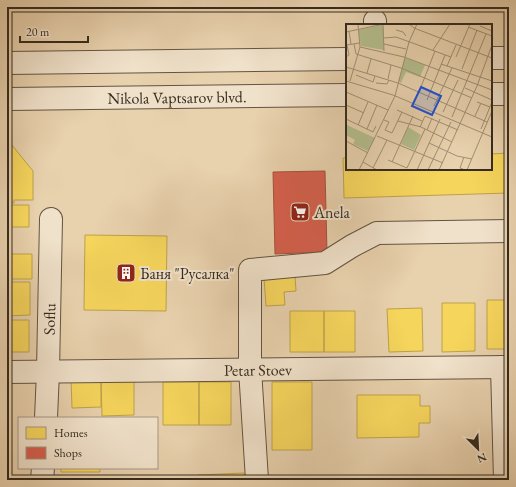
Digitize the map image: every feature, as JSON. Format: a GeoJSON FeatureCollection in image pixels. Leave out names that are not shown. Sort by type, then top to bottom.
{"type":"FeatureCollection","features":[{"type":"Feature","properties":{"kind":"street"},"geometry":{"type":"LineString","coordinates":[[492,58],[509,58]]}},
{"type":"Feature","properties":{"kind":"street"},"geometry":{"type":"LineString","coordinates":[[7,63],[346,60]]}},
{"type":"Feature","properties":{"kind":"street"},"geometry":{"type":"LineString","coordinates":[[492,94],[509,94]]}},
{"type":"Feature","properties":{"kind":"street","name":"Nikola Vaptsarov blvd."},"geometry":{"type":"LineString","coordinates":[[7,99],[346,95]]}},
{"type":"Feature","properties":{"kind":"street","name":"Soflu"},"geometry":{"type":"LineString","coordinates":[[46,417],[51,219]]}},
{"type":"Feature","properties":{"kind":"street"},"geometry":{"type":"LineString","coordinates":[[257,480],[250,369],[250,270],[325,263],[352,246],[377,233],[509,231]]}},
{"type":"Feature","properties":{"kind":"street"},"geometry":{"type":"LineString","coordinates":[[506,367],[506,477]]}},
{"type":"Feature","properties":{"kind":"street","name":"Petar Stoev"},"geometry":{"type":"LineString","coordinates":[[7,372],[506,367]]}},
{"type":"Feature","properties":{"kind":"street"},"geometry":{"type":"LineString","coordinates":[[42,480],[43,469]]}},
{"type":"Feature","properties":{"kind":"building: Homes"},"geometry":{"type":"Polygon","coordinates":[[[7,139],[33,171],[33,200],[14,200],[14,203],[7,202],[7,139]]]}},
{"type":"Feature","properties":{"kind":"building: Homes"},"geometry":{"type":"Polygon","coordinates":[[[509,153],[509,193],[344,198],[343,158],[346,158],[346,170],[492,170],[492,154],[509,153]]]}},
{"type":"Feature","properties":{"kind":"building: Homes"},"geometry":{"type":"Polygon","coordinates":[[[7,205],[29,205],[29,227],[7,227],[7,205]]]}},
{"type":"Feature","properties":{"kind":"building: Homes","name":"Баня \"Русалка\""},"geometry":{"type":"Polygon","coordinates":[[[85,235],[167,236],[166,311],[84,310],[85,235]]]}},
{"type":"Feature","properties":{"kind":"building: Homes"},"geometry":{"type":"Polygon","coordinates":[[[7,254],[32,254],[32,279],[7,279],[7,254]]]}},
{"type":"Feature","properties":{"kind":"building: Homes"},"geometry":{"type":"Polygon","coordinates":[[[295,276],[296,291],[284,292],[285,305],[266,306],[264,278],[295,276]]]}},
{"type":"Feature","properties":{"kind":"building: Homes"},"geometry":{"type":"Polygon","coordinates":[[[7,282],[30,282],[30,315],[7,316],[7,282]]]}},
{"type":"Feature","properties":{"kind":"building: Homes"},"geometry":{"type":"Polygon","coordinates":[[[487,300],[509,300],[509,349],[487,349],[487,300]]]}},
{"type":"Feature","properties":{"kind":"building: Homes"},"geometry":{"type":"Polygon","coordinates":[[[442,303],[475,303],[475,351],[442,352],[442,303]]]}},
{"type":"Feature","properties":{"kind":"building: Homes"},"geometry":{"type":"Polygon","coordinates":[[[422,308],[423,351],[389,352],[387,309],[422,308]]]}},
{"type":"Feature","properties":{"kind":"building: Homes"},"geometry":{"type":"Polygon","coordinates":[[[290,311],[324,311],[324,352],[290,352],[290,311]]]}},
{"type":"Feature","properties":{"kind":"building: Homes"},"geometry":{"type":"Polygon","coordinates":[[[324,311],[355,311],[355,352],[324,352],[324,311]]]}},
{"type":"Feature","properties":{"kind":"building: Homes"},"geometry":{"type":"Polygon","coordinates":[[[7,320],[29,320],[29,352],[7,352],[7,320]]]}},
{"type":"Feature","properties":{"kind":"building: Homes"},"geometry":{"type":"Polygon","coordinates":[[[71,379],[101,379],[101,407],[72,408],[71,379]]]}},
{"type":"Feature","properties":{"kind":"building: Homes"},"geometry":{"type":"Polygon","coordinates":[[[101,379],[134,379],[134,415],[102,416],[101,379]]]}},
{"type":"Feature","properties":{"kind":"building: Homes"},"geometry":{"type":"Polygon","coordinates":[[[163,382],[199,382],[199,425],[163,425],[163,382]]]}},
{"type":"Feature","properties":{"kind":"building: Homes"},"geometry":{"type":"Polygon","coordinates":[[[199,382],[231,382],[231,425],[199,425],[199,382]]]}},
{"type":"Feature","properties":{"kind":"building: Homes"},"geometry":{"type":"Polygon","coordinates":[[[272,382],[312,382],[312,450],[272,450],[272,382]]]}},
{"type":"Feature","properties":{"kind":"building: Homes"},"geometry":{"type":"Polygon","coordinates":[[[357,395],[420,395],[420,406],[430,406],[430,423],[419,423],[419,437],[357,438],[357,395]]]}},
{"type":"Feature","properties":{"kind":"building: Homes"},"geometry":{"type":"Polygon","coordinates":[[[61,469],[100,469],[100,472],[61,472],[61,469]]]}},
{"type":"Feature","properties":{"kind":"building: Homes"},"geometry":{"type":"Polygon","coordinates":[[[244,473],[244,480],[199,480],[198,475],[244,473]]]}},
{"type":"Feature","properties":{"kind":"building: Homes"},"geometry":{"type":"Polygon","coordinates":[[[350,478],[350,480],[282,480],[282,479],[350,478]]]}},
{"type":"Feature","properties":{"kind":"building: Shops","name":"Anela"},"geometry":{"type":"Polygon","coordinates":[[[325,171],[327,252],[275,254],[273,172],[325,171]]]}},
{"type":"Feature","properties":{"kind":"place","name":"Anela"},"geometry":{"type":"Point","coordinates":[300,212]}},
{"type":"Feature","properties":{"kind":"place","name":"Баня \"Русалка\""},"geometry":{"type":"Point","coordinates":[126,273]}}]}
